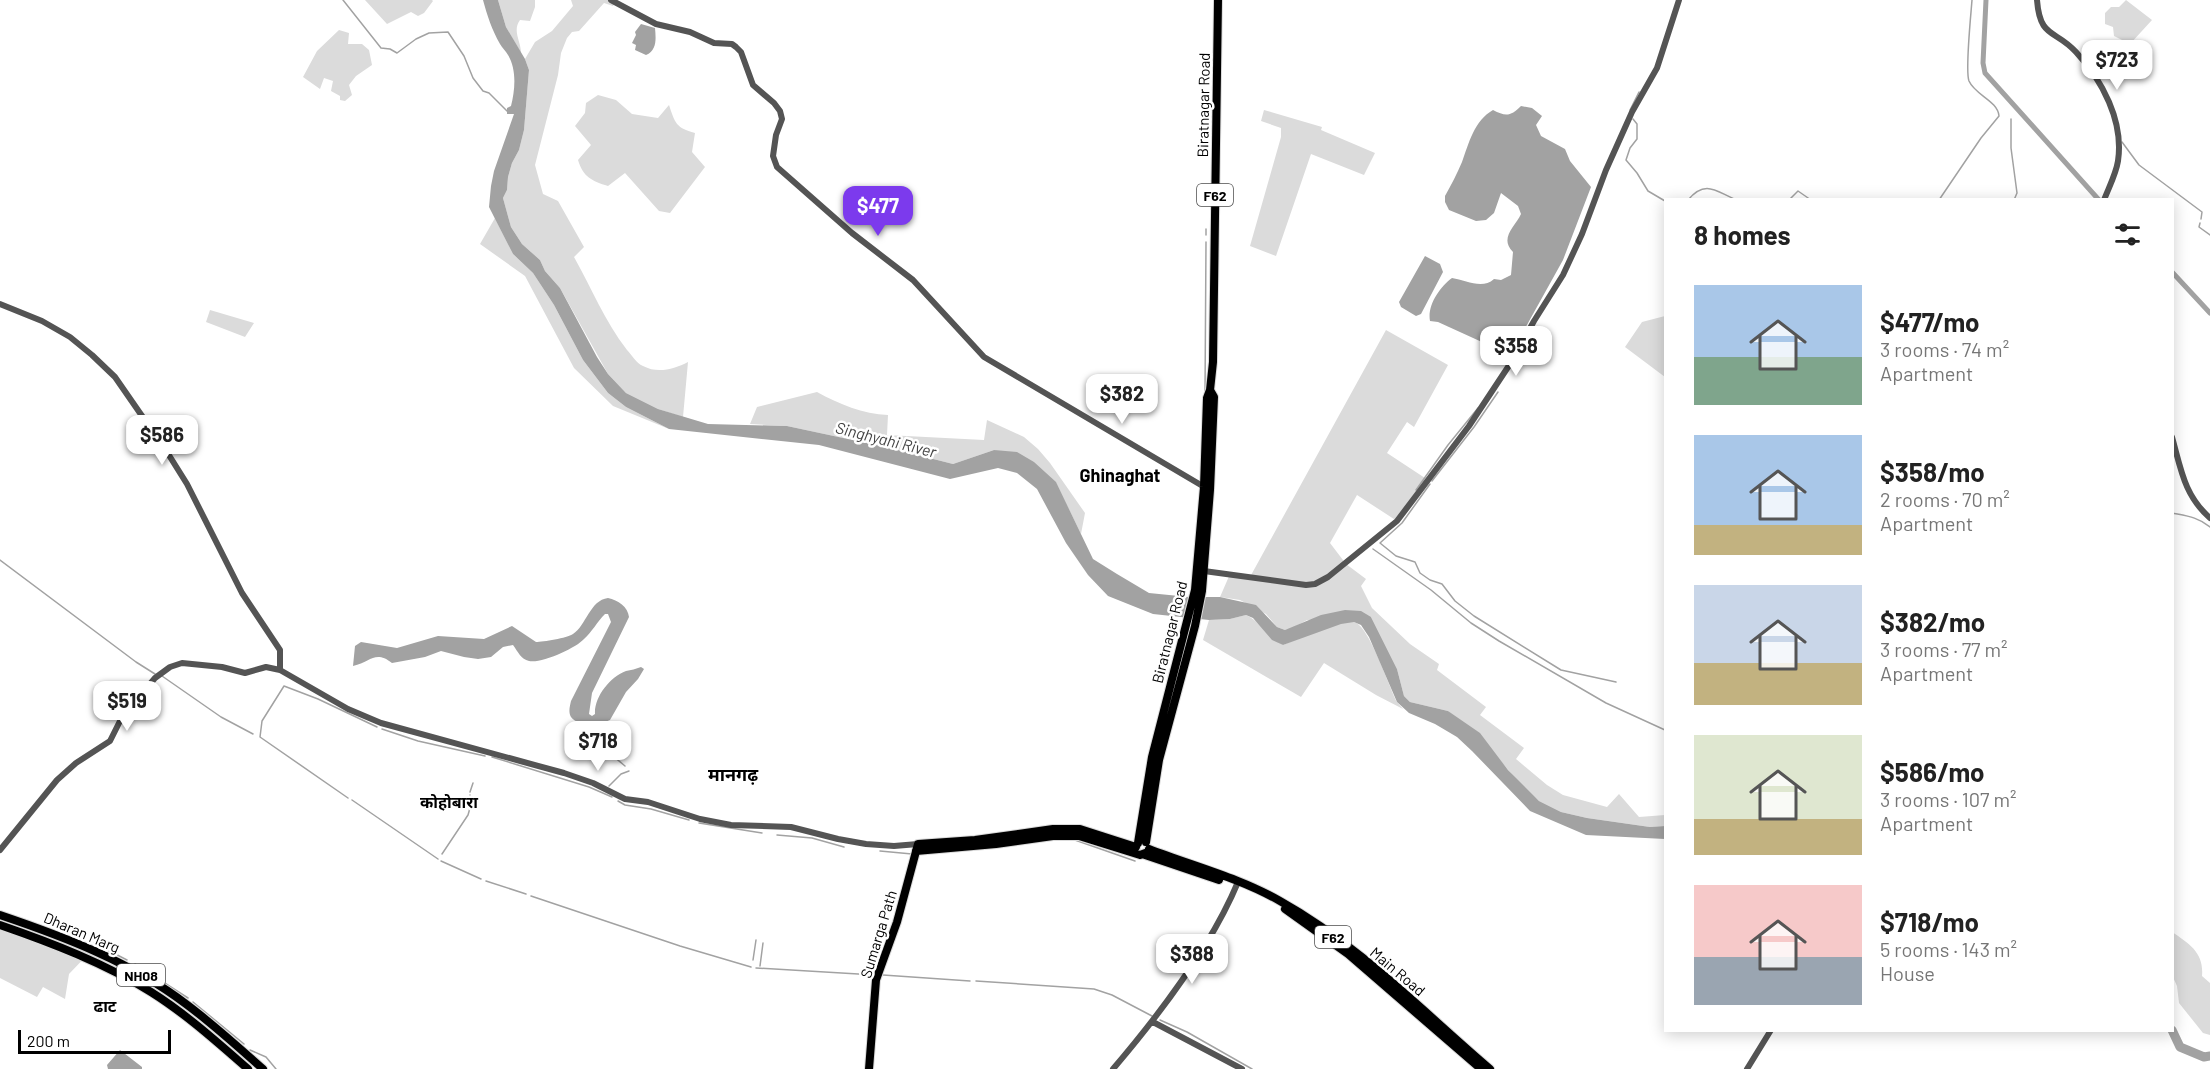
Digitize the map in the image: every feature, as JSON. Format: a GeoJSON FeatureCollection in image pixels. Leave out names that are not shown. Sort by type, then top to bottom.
{"type":"FeatureCollection","features":[{"type":"Feature","properties":{"kind":"main road","name":"Biratnagar Road"},"geometry":{"type":"LineString","coordinates":[[1198,591],[1214,397],[1210,390],[1213,362],[1218,0]]}},
{"type":"Feature","properties":{"kind":"main road","name":"Biratnagar Road"},"geometry":{"type":"LineString","coordinates":[[1142,848],[1159,760],[1204,571],[1207,489]]}},
{"type":"Feature","properties":{"kind":"main road","name":"Main Road"},"geometry":{"type":"LineString","coordinates":[[917,848],[996,844],[1053,836],[1079,836],[1142,848],[1279,900],[1352,950],[1390,980],[1490,1069]]}},
{"type":"Feature","properties":{"kind":"main road","name":"Sumarga Path"},"geometry":{"type":"LineString","coordinates":[[869,1069],[876,980],[897,922],[917,848]]}},
{"type":"Feature","properties":{"kind":"main road","name":"Main Road"},"geometry":{"type":"LineString","coordinates":[[1237,884],[1277,905],[1348,954],[1481,1069]]}},
{"type":"Feature","properties":{"kind":"main road","name":"Dharan Marg"},"geometry":{"type":"LineString","coordinates":[[0,915],[89,948],[134,970],[186,1004],[263,1069]]}},
{"type":"Feature","properties":{"kind":"main road","name":"Dharan Marg"},"geometry":{"type":"LineString","coordinates":[[0,925],[84,957],[144,988],[179,1011],[248,1069]]}},
{"type":"Feature","properties":{"kind":"street"},"geometry":{"type":"LineString","coordinates":[[611,0],[656,24],[690,32],[714,43],[732,44],[736,47],[741,52],[753,85],[780,111],[782,119],[776,135],[773,156],[777,167],[852,233],[913,280],[984,357],[1207,489]]}},
{"type":"Feature","properties":{"kind":"street"},"geometry":{"type":"LineString","coordinates":[[1204,571],[1306,585],[1315,584],[1364,550],[1403,515],[1494,389],[1563,275],[1632,112],[1657,68],[1679,0]]}},
{"type":"Feature","properties":{"kind":"street"},"geometry":{"type":"LineString","coordinates":[[2037,0],[2041,23],[2050,33],[2076,52],[2103,89],[2115,117],[2118,161],[2105,198]]}},
{"type":"Feature","properties":{"kind":"street"},"geometry":{"type":"LineString","coordinates":[[0,304],[42,321],[70,337],[92,354],[115,377],[167,452],[192,494],[242,593],[280,650],[282,672]]}},
{"type":"Feature","properties":{"kind":"street"},"geometry":{"type":"LineString","coordinates":[[2174,445],[2184,485],[2194,501],[2210,518]]}},
{"type":"Feature","properties":{"kind":"street"},"geometry":{"type":"LineString","coordinates":[[0,850],[57,780],[110,741],[122,717],[163,671],[182,663],[222,667],[245,673],[266,667],[282,672],[348,709],[381,723],[564,773],[593,783],[624,799],[648,802],[700,819],[730,825],[791,827],[838,840],[917,848]]}},
{"type":"Feature","properties":{"kind":"street"},"geometry":{"type":"LineString","coordinates":[[1113,1069],[1153,1022],[1220,921],[1237,884]]}},
{"type":"Feature","properties":{"kind":"street"},"geometry":{"type":"LineString","coordinates":[[1153,1022],[1242,1069]]}},
{"type":"Feature","properties":{"kind":"street"},"geometry":{"type":"LineString","coordinates":[[1747,1069],[1770,1032]]}},
{"type":"Feature","properties":{"kind":"shaded area"},"geometry":{"type":"Polygon","coordinates":[[[365,0],[433,1],[424,13],[418,16],[411,12],[387,24],[365,0]]]}},
{"type":"Feature","properties":{"kind":"shaded area"},"geometry":{"type":"Polygon","coordinates":[[[483,0],[498,0],[506,27],[529,70],[524,130],[503,198],[511,227],[522,244],[540,260],[545,271],[560,288],[597,357],[608,374],[626,393],[658,409],[708,424],[787,426],[953,464],[994,450],[1017,452],[1034,462],[1056,482],[1093,559],[1117,574],[1149,593],[1220,597],[1256,605],[1277,627],[1285,630],[1321,615],[1345,610],[1361,611],[1371,617],[1397,669],[1404,696],[1410,702],[1448,711],[1480,733],[1508,770],[1539,801],[1561,812],[1587,818],[1650,827],[1664,826],[1664,839],[1586,835],[1530,811],[1457,737],[1409,713],[1397,702],[1369,637],[1361,625],[1354,622],[1341,624],[1283,645],[1272,640],[1253,618],[1246,615],[1230,619],[1209,620],[1153,614],[1108,596],[1088,575],[1066,543],[1037,489],[1017,473],[998,468],[950,479],[819,445],[669,429],[626,407],[608,393],[583,360],[554,305],[533,273],[513,254],[489,207],[494,171],[514,114],[507,114],[507,108],[511,106],[514,80],[511,61],[488,17],[483,0]]]}},
{"type":"Feature","properties":{"kind":"shaded area"},"geometry":{"type":"Polygon","coordinates":[[[498,0],[535,0],[530,21],[520,20],[518,24],[517,32],[521,53],[506,27],[498,0]]]}},
{"type":"Feature","properties":{"kind":"shaded area"},"geometry":{"type":"Polygon","coordinates":[[[571,0],[607,0],[615,3],[613,6],[604,3],[579,31],[572,32],[567,38],[561,53],[558,75],[535,165],[543,194],[558,201],[584,247],[574,257],[605,316],[627,350],[641,365],[654,370],[672,368],[688,362],[683,417],[658,409],[626,393],[608,374],[560,288],[545,271],[540,260],[522,244],[511,227],[503,198],[524,130],[529,70],[525,59],[535,42],[552,31],[573,6],[571,0]]]}},
{"type":"Feature","properties":{"kind":"shaded area"},"geometry":{"type":"Polygon","coordinates":[[[2126,0],[2152,20],[2130,44],[2114,36],[2113,27],[2105,24],[2105,13],[2111,7],[2119,7],[2126,0]]]}},
{"type":"Feature","properties":{"kind":"shaded area"},"geometry":{"type":"Polygon","coordinates":[[[641,24],[655,28],[654,47],[646,55],[635,50],[636,45],[632,43],[635,32],[641,24]]]}},
{"type":"Feature","properties":{"kind":"shaded area"},"geometry":{"type":"Polygon","coordinates":[[[339,30],[349,33],[348,44],[362,44],[369,50],[372,65],[356,76],[349,85],[352,95],[345,101],[340,100],[340,96],[331,91],[333,81],[324,78],[320,89],[303,77],[317,51],[339,30]]]}},
{"type":"Feature","properties":{"kind":"shaded area"},"geometry":{"type":"Polygon","coordinates":[[[598,95],[616,100],[632,114],[658,118],[669,105],[677,124],[695,133],[692,152],[705,167],[670,213],[659,211],[625,173],[608,186],[593,180],[583,171],[578,160],[591,145],[575,126],[585,113],[586,103],[598,95]]]}},
{"type":"Feature","properties":{"kind":"shaded area"},"geometry":{"type":"Polygon","coordinates":[[[1521,106],[1532,108],[1542,116],[1536,125],[1541,136],[1565,149],[1570,161],[1591,187],[1563,260],[1513,350],[1506,353],[1438,322],[1430,321],[1430,309],[1435,297],[1452,278],[1484,284],[1511,275],[1513,252],[1509,247],[1508,237],[1521,214],[1518,206],[1501,193],[1494,213],[1486,220],[1476,221],[1449,210],[1445,196],[1481,120],[1493,110],[1501,114],[1508,114],[1521,106]]]}},
{"type":"Feature","properties":{"kind":"shaded area"},"geometry":{"type":"Polygon","coordinates":[[[1264,110],[1322,127],[1321,130],[1375,153],[1364,175],[1311,154],[1276,256],[1250,246],[1281,137],[1281,128],[1261,121],[1264,110]]]}},
{"type":"Feature","properties":{"kind":"shaded area"},"geometry":{"type":"Polygon","coordinates":[[[495,218],[513,254],[533,273],[554,305],[583,360],[608,393],[626,407],[669,429],[613,406],[574,368],[525,276],[480,244],[495,218]]]}},
{"type":"Feature","properties":{"kind":"shaded area"},"geometry":{"type":"Polygon","coordinates":[[[1425,256],[1440,264],[1443,272],[1421,314],[1416,316],[1401,307],[1399,302],[1425,256]]]}},
{"type":"Feature","properties":{"kind":"shaded area"},"geometry":{"type":"Polygon","coordinates":[[[210,310],[254,323],[245,337],[206,322],[210,310]]]}},
{"type":"Feature","properties":{"kind":"shaded area"},"geometry":{"type":"Polygon","coordinates":[[[1664,316],[1664,376],[1625,347],[1642,322],[1664,316]]]}},
{"type":"Feature","properties":{"kind":"shaded area"},"geometry":{"type":"Polygon","coordinates":[[[1386,330],[1448,365],[1414,427],[1407,422],[1387,453],[1428,480],[1397,521],[1357,495],[1330,543],[1346,564],[1366,579],[1361,586],[1372,608],[1410,644],[1439,664],[1437,670],[1486,707],[1480,715],[1524,748],[1516,759],[1563,795],[1607,807],[1619,794],[1639,817],[1664,815],[1664,826],[1650,827],[1587,818],[1561,812],[1539,801],[1448,711],[1410,702],[1404,696],[1397,669],[1371,617],[1307,620],[1285,630],[1277,627],[1266,614],[1240,600],[1220,597],[1230,574],[1250,577],[1386,330]]]}},
{"type":"Feature","properties":{"kind":"shaded area"},"geometry":{"type":"Polygon","coordinates":[[[817,392],[851,408],[888,415],[887,435],[984,440],[987,420],[1024,437],[1050,463],[1085,513],[1081,534],[1056,483],[994,450],[953,464],[787,426],[750,424],[757,407],[817,392]]]}},
{"type":"Feature","properties":{"kind":"shaded area"},"geometry":{"type":"Polygon","coordinates":[[[608,598],[622,605],[629,617],[592,693],[589,714],[592,716],[595,714],[600,695],[614,678],[626,671],[641,667],[644,669],[626,692],[610,720],[606,722],[589,724],[579,722],[571,717],[569,711],[571,701],[611,622],[608,614],[605,614],[580,643],[542,660],[526,660],[513,645],[503,647],[491,657],[478,659],[441,651],[425,657],[392,663],[377,657],[353,666],[355,646],[361,642],[397,648],[438,636],[484,639],[512,626],[536,642],[566,637],[577,630],[597,603],[608,598]]]}},
{"type":"Feature","properties":{"kind":"shaded area"},"geometry":{"type":"Polygon","coordinates":[[[1246,615],[1283,645],[1329,627],[1354,622],[1366,634],[1397,702],[1403,709],[1324,663],[1301,697],[1203,640],[1209,620],[1230,619],[1246,615]]]}},
{"type":"Feature","properties":{"kind":"shaded area"},"geometry":{"type":"Polygon","coordinates":[[[0,920],[18,921],[92,950],[69,974],[65,999],[43,987],[37,997],[0,978],[0,920]]]}},
{"type":"Feature","properties":{"kind":"shaded area"},"geometry":{"type":"Polygon","coordinates":[[[2174,933],[2198,955],[2201,961],[2202,976],[2210,983],[2210,1035],[2203,1033],[2179,1003],[2174,979],[2174,933]]]}},
{"type":"Feature","properties":{"kind":"shaded area"},"geometry":{"type":"Polygon","coordinates":[[[120,1050],[142,1069],[108,1069],[107,1065],[120,1050]]]}},
{"type":"Feature","properties":{"kind":"waterway"},"geometry":{"type":"LineString","coordinates":[[343,0],[381,48],[397,53],[416,39],[429,33],[448,32],[464,56],[473,78],[483,91],[489,93],[507,111]]}},
{"type":"Feature","properties":{"kind":"waterway"},"geometry":{"type":"LineString","coordinates":[[1940,198],[1981,138],[1999,116],[1995,106],[1969,81],[1968,55],[1972,0]]}},
{"type":"Feature","properties":{"kind":"waterway"},"geometry":{"type":"LineString","coordinates":[[1986,0],[1983,63],[1985,73],[2097,198]]}},
{"type":"Feature","properties":{"kind":"waterway"},"geometry":{"type":"LineString","coordinates":[[1630,110],[1639,92]]}},
{"type":"Feature","properties":{"kind":"waterway"},"geometry":{"type":"LineString","coordinates":[[1633,119],[1637,124],[1637,139],[1630,148],[1626,160],[1648,191],[1664,200]]}},
{"type":"Feature","properties":{"kind":"waterway"},"geometry":{"type":"LineString","coordinates":[[2011,119],[2011,148],[2017,193],[2015,198]]}},
{"type":"Feature","properties":{"kind":"waterway"},"geometry":{"type":"LineString","coordinates":[[2122,142],[2139,165],[2202,212],[2201,219]]}},
{"type":"Feature","properties":{"kind":"waterway"},"geometry":{"type":"LineString","coordinates":[[1690,198],[1694,193],[1706,188],[1733,198]]}},
{"type":"Feature","properties":{"kind":"waterway"},"geometry":{"type":"LineString","coordinates":[[1791,198],[1798,191],[1808,198]]}},
{"type":"Feature","properties":{"kind":"waterway"},"geometry":{"type":"LineString","coordinates":[[2200,223],[2199,227],[2210,235]]}},
{"type":"Feature","properties":{"kind":"waterway"},"geometry":{"type":"LineString","coordinates":[[1206,229],[1206,235]]}},
{"type":"Feature","properties":{"kind":"waterway"},"geometry":{"type":"LineString","coordinates":[[1205,394],[1206,242]]}},
{"type":"Feature","properties":{"kind":"waterway"},"geometry":{"type":"LineString","coordinates":[[2174,274],[2210,313]]}},
{"type":"Feature","properties":{"kind":"waterway"},"geometry":{"type":"LineString","coordinates":[[1432,481],[1498,392]]}},
{"type":"Feature","properties":{"kind":"waterway"},"geometry":{"type":"LineString","coordinates":[[1416,490],[1478,408]]}},
{"type":"Feature","properties":{"kind":"waterway"},"geometry":{"type":"LineString","coordinates":[[1430,484],[1402,523],[1380,543],[1396,556],[1415,562],[1420,573],[1442,584],[1455,601],[1474,616],[1561,670],[1616,682]]}},
{"type":"Feature","properties":{"kind":"waterway"},"geometry":{"type":"LineString","coordinates":[[2174,513],[2197,519],[2210,527]]}},
{"type":"Feature","properties":{"kind":"waterway"},"geometry":{"type":"LineString","coordinates":[[1373,549],[1431,590],[1471,623],[1499,641],[1606,703],[1664,730]]}},
{"type":"Feature","properties":{"kind":"waterway"},"geometry":{"type":"LineString","coordinates":[[0,560],[155,674]]}},
{"type":"Feature","properties":{"kind":"waterway"},"geometry":{"type":"LineString","coordinates":[[162,676],[221,717],[253,734]]}},
{"type":"Feature","properties":{"kind":"waterway"},"geometry":{"type":"LineString","coordinates":[[348,798],[260,737],[262,721],[284,686],[318,699],[377,727]]}},
{"type":"Feature","properties":{"kind":"waterway"},"geometry":{"type":"LineString","coordinates":[[596,724],[600,745],[625,766]]}},
{"type":"Feature","properties":{"kind":"waterway"},"geometry":{"type":"LineString","coordinates":[[382,729],[418,741],[485,756]]}},
{"type":"Feature","properties":{"kind":"waterway"},"geometry":{"type":"LineString","coordinates":[[492,757],[589,787],[612,797]]}},
{"type":"Feature","properties":{"kind":"waterway"},"geometry":{"type":"LineString","coordinates":[[609,786],[621,774],[629,771]]}},
{"type":"Feature","properties":{"kind":"waterway"},"geometry":{"type":"LineString","coordinates":[[470,792],[473,783]]}},
{"type":"Feature","properties":{"kind":"waterway"},"geometry":{"type":"LineString","coordinates":[[442,854],[468,815],[470,795]]}},
{"type":"Feature","properties":{"kind":"waterway"},"geometry":{"type":"LineString","coordinates":[[352,800],[438,859]]}},
{"type":"Feature","properties":{"kind":"waterway"},"geometry":{"type":"LineString","coordinates":[[618,801],[625,805],[651,809],[689,820]]}},
{"type":"Feature","properties":{"kind":"waterway"},"geometry":{"type":"LineString","coordinates":[[699,823],[762,833]]}},
{"type":"Feature","properties":{"kind":"waterway"},"geometry":{"type":"LineString","coordinates":[[777,835],[812,838],[844,847]]}},
{"type":"Feature","properties":{"kind":"waterway"},"geometry":{"type":"LineString","coordinates":[[1072,839],[1135,861]]}},
{"type":"Feature","properties":{"kind":"waterway"},"geometry":{"type":"LineString","coordinates":[[880,851],[912,854]]}},
{"type":"Feature","properties":{"kind":"waterway"},"geometry":{"type":"LineString","coordinates":[[441,861],[481,879]]}},
{"type":"Feature","properties":{"kind":"waterway"},"geometry":{"type":"LineString","coordinates":[[486,881],[526,894]]}},
{"type":"Feature","properties":{"kind":"waterway"},"geometry":{"type":"LineString","coordinates":[[531,896],[680,946],[751,967]]}},
{"type":"Feature","properties":{"kind":"waterway"},"geometry":{"type":"LineString","coordinates":[[753,960],[756,940]]}},
{"type":"Feature","properties":{"kind":"waterway"},"geometry":{"type":"LineString","coordinates":[[94,943],[127,960]]}},
{"type":"Feature","properties":{"kind":"waterway"},"geometry":{"type":"LineString","coordinates":[[760,966],[763,943]]}},
{"type":"Feature","properties":{"kind":"waterway"},"geometry":{"type":"LineString","coordinates":[[135,964],[188,998]]}},
{"type":"Feature","properties":{"kind":"waterway"},"geometry":{"type":"LineString","coordinates":[[756,968],[875,975]]}},
{"type":"Feature","properties":{"kind":"waterway"},"geometry":{"type":"LineString","coordinates":[[883,975],[970,981]]}},
{"type":"Feature","properties":{"kind":"waterway"},"geometry":{"type":"LineString","coordinates":[[976,981],[1094,989],[1112,995],[1152,1016]]}},
{"type":"Feature","properties":{"kind":"waterway"},"geometry":{"type":"LineString","coordinates":[[193,1002],[244,1044]]}},
{"type":"Feature","properties":{"kind":"waterway"},"geometry":{"type":"LineString","coordinates":[[1160,1020],[1187,1032],[1252,1069]]}},
{"type":"Feature","properties":{"kind":"waterway","name":"Singhyahi River"},"geometry":{"type":"LineString","coordinates":[[2173,1032],[2180,1047],[2204,1057],[2210,1056]]}},
{"type":"Feature","properties":{"kind":"waterway"},"geometry":{"type":"LineString","coordinates":[[250,1050],[266,1057],[276,1069]]}},
{"type":"Feature","properties":{"kind":"district","name":"Ghinaghat"},"geometry":{"type":"Point","coordinates":[1120,475]}},
{"type":"Feature","properties":{"kind":"district","name":"मानगढ़"},"geometry":{"type":"Point","coordinates":[733,774]}},
{"type":"Feature","properties":{"kind":"district","name":"कोहोबारा"},"geometry":{"type":"Point","coordinates":[449,801]}},
{"type":"Feature","properties":{"kind":"district","name":"ढाट"},"geometry":{"type":"Point","coordinates":[105,1005]}}]}
